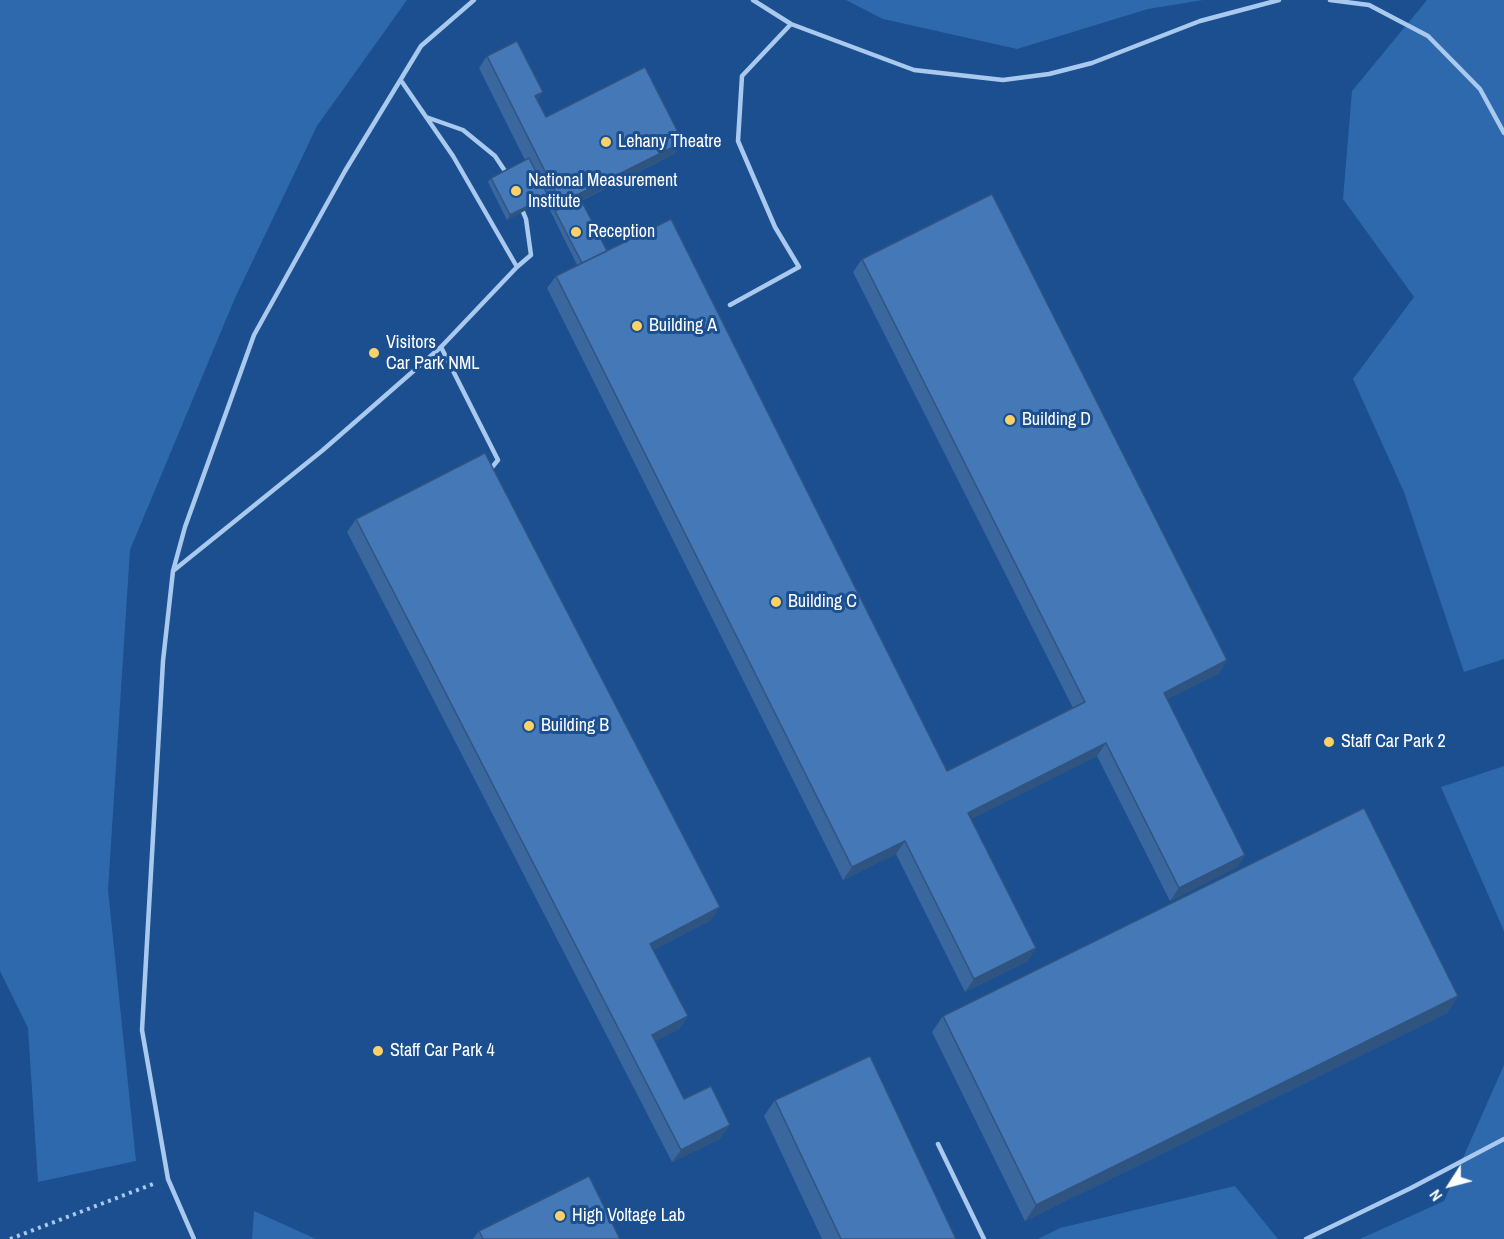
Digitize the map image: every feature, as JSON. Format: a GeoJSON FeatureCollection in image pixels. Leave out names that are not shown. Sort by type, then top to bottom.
{"type":"FeatureCollection","features":[{"type":"Feature","properties":{"kind":"lane"},"geometry":{"type":"LineString","coordinates":[[194,1239],[168,1179],[142,1030],[163,661],[173,571],[185,526],[254,335],[345,171],[402,82],[421,46],[474,0]]}},
{"type":"Feature","properties":{"kind":"lane"},"geometry":{"type":"LineString","coordinates":[[753,0],[791,24],[914,70],[1003,80],[1049,74],[1092,63],[1200,21],[1279,0]]}},
{"type":"Feature","properties":{"kind":"lane"},"geometry":{"type":"LineString","coordinates":[[1330,0],[1369,5],[1428,36],[1480,89],[1504,133]]}},
{"type":"Feature","properties":{"kind":"lane"},"geometry":{"type":"LineString","coordinates":[[730,305],[799,267],[775,227],[738,141],[742,76],[791,24]]}},
{"type":"Feature","properties":{"kind":"lane"},"geometry":{"type":"LineString","coordinates":[[402,82],[453,156],[517,267]]}},
{"type":"Feature","properties":{"kind":"lane"},"geometry":{"type":"LineString","coordinates":[[426,117],[463,130],[495,156],[510,182]]}},
{"type":"Feature","properties":{"kind":"lane"},"geometry":{"type":"LineString","coordinates":[[173,571],[323,450],[441,347],[531,255],[526,219],[519,202]]}},
{"type":"Feature","properties":{"kind":"lane"},"geometry":{"type":"LineString","coordinates":[[441,347],[498,460],[483,479]]}},
{"type":"Feature","properties":{"kind":"lane"},"geometry":{"type":"LineString","coordinates":[[1306,1239],[1411,1188],[1504,1139]]}},
{"type":"Feature","properties":{"kind":"lane"},"geometry":{"type":"LineString","coordinates":[[938,1144],[984,1239]]}},
{"type":"Feature","properties":{"kind":"path"},"geometry":{"type":"LineString","coordinates":[[10,1239],[168,1179]]}},
{"type":"Feature","properties":{"kind":"shaded area"},"geometry":{"type":"Polygon","coordinates":[[[0,0],[407,0],[317,126],[235,298],[130,550],[108,890],[136,1161],[38,1182],[28,1028],[0,971],[0,0]]]}},
{"type":"Feature","properties":{"kind":"shaded area"},"geometry":{"type":"Polygon","coordinates":[[[846,0],[1203,0],[1148,9],[1017,49],[883,19],[846,0]]]}},
{"type":"Feature","properties":{"kind":"shaded area"},"geometry":{"type":"Polygon","coordinates":[[[1427,0],[1504,0],[1504,659],[1464,672],[1404,492],[1353,379],[1414,297],[1343,199],[1352,91],[1427,0]]]}},
{"type":"Feature","properties":{"kind":"shaded area"},"geometry":{"type":"Polygon","coordinates":[[[1504,766],[1504,931],[1441,787],[1504,766]]]}},
{"type":"Feature","properties":{"kind":"shaded area"},"geometry":{"type":"Polygon","coordinates":[[[1504,1065],[1504,1239],[1360,1239],[1444,1201],[1504,1065]]]}},
{"type":"Feature","properties":{"kind":"shaded area"},"geometry":{"type":"Polygon","coordinates":[[[1235,1186],[1278,1239],[1038,1239],[1060,1228],[1235,1186]]]}},
{"type":"Feature","properties":{"kind":"shaded area"},"geometry":{"type":"Polygon","coordinates":[[[254,1211],[316,1239],[252,1239],[254,1211]]]}},
{"type":"Feature","properties":{"kind":"building"},"geometry":{"type":"Polygon","coordinates":[[[517,41],[543,92],[535,96],[546,117],[645,67],[683,142],[561,203],[487,56],[517,41]]]}},
{"type":"Feature","properties":{"kind":"building","name":"National Measurement Institute"},"geometry":{"type":"Polygon","coordinates":[[[529,158],[548,196],[510,215],[491,178],[529,158]]]}},
{"type":"Feature","properties":{"kind":"building"},"geometry":{"type":"Polygon","coordinates":[[[992,194],[1227,660],[1164,693],[1245,855],[1179,888],[1106,743],[968,813],[1036,948],[974,979],[905,841],[852,867],[556,276],[671,219],[947,771],[1085,702],[862,259],[992,194]]]}},
{"type":"Feature","properties":{"kind":"building","name":"Reception"},"geometry":{"type":"Polygon","coordinates":[[[580,198],[607,251],[582,263],[555,211],[580,198]]]}},
{"type":"Feature","properties":{"kind":"building","name":"Building B"},"geometry":{"type":"Polygon","coordinates":[[[485,453],[720,907],[650,944],[688,1016],[652,1035],[684,1099],[711,1086],[730,1125],[681,1150],[356,519],[485,453]]]}},
{"type":"Feature","properties":{"kind":"building"},"geometry":{"type":"Polygon","coordinates":[[[1364,808],[1458,996],[1036,1205],[943,1016],[1364,808]]]}},
{"type":"Feature","properties":{"kind":"building"},"geometry":{"type":"Polygon","coordinates":[[[870,1056],[956,1239],[841,1239],[775,1100],[870,1056]]]}},
{"type":"Feature","properties":{"kind":"building"},"geometry":{"type":"Polygon","coordinates":[[[589,1176],[620,1239],[483,1239],[479,1231],[589,1176]]]}},
{"type":"Feature","properties":{"kind":"place","name":"Lehany Theatre"},"geometry":{"type":"Point","coordinates":[606,142]}},
{"type":"Feature","properties":{"kind":"place","name":"National Measurement Institute"},"geometry":{"type":"Point","coordinates":[516,191]}},
{"type":"Feature","properties":{"kind":"place","name":"Reception"},"geometry":{"type":"Point","coordinates":[576,232]}},
{"type":"Feature","properties":{"kind":"place","name":"Building A"},"geometry":{"type":"Point","coordinates":[637,326]}},
{"type":"Feature","properties":{"kind":"place","name":"Visitors Car Park NML"},"geometry":{"type":"Point","coordinates":[374,353]}},
{"type":"Feature","properties":{"kind":"place","name":"Building D"},"geometry":{"type":"Point","coordinates":[1010,420]}},
{"type":"Feature","properties":{"kind":"place","name":"Building C"},"geometry":{"type":"Point","coordinates":[776,602]}},
{"type":"Feature","properties":{"kind":"place","name":"Building B"},"geometry":{"type":"Point","coordinates":[529,726]}},
{"type":"Feature","properties":{"kind":"place","name":"Staff Car Park 2"},"geometry":{"type":"Point","coordinates":[1329,742]}},
{"type":"Feature","properties":{"kind":"place","name":"Staff Car Park 4"},"geometry":{"type":"Point","coordinates":[378,1051]}},
{"type":"Feature","properties":{"kind":"place","name":"High Voltage Lab"},"geometry":{"type":"Point","coordinates":[560,1216]}}]}
